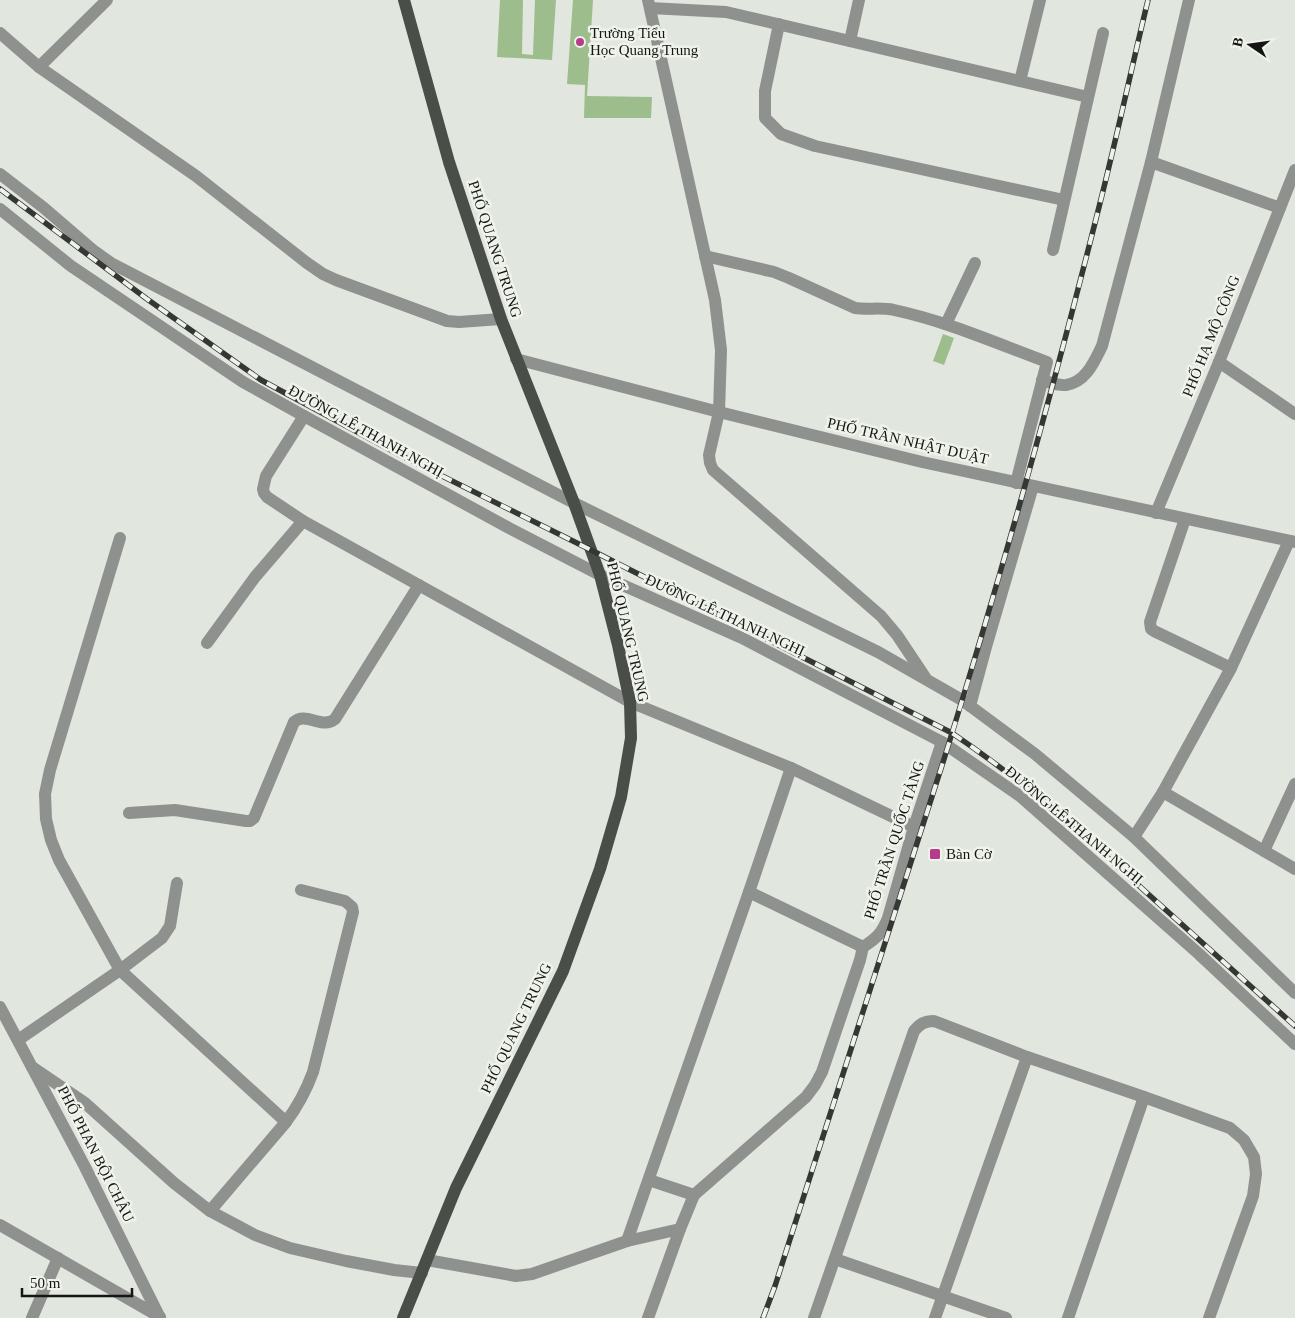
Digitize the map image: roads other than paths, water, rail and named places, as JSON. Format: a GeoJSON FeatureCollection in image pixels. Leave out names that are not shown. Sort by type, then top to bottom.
{"type":"FeatureCollection","features":[{"type":"Feature","properties":{"kind":"main road","name":"PHỐ QUANG TRUNG"},"geometry":{"type":"LineString","coordinates":[[404,0],[449,162],[501,319],[574,502],[600,575],[630,702],[632,738],[621,797],[600,869],[563,972],[456,1188],[404,1318]]}},
{"type":"Feature","properties":{"kind":"street"},"geometry":{"type":"LineString","coordinates":[[39,67],[107,0]]}},
{"type":"Feature","properties":{"kind":"street"},"geometry":{"type":"LineString","coordinates":[[850,41],[859,0]]}},
{"type":"Feature","properties":{"kind":"street"},"geometry":{"type":"LineString","coordinates":[[1020,81],[1040,0]]}},
{"type":"Feature","properties":{"kind":"street"},"geometry":{"type":"LineString","coordinates":[[1042,380],[1065,385],[1076,382],[1087,373],[1102,346],[1151,162],[1189,0]]}},
{"type":"Feature","properties":{"kind":"street"},"geometry":{"type":"LineString","coordinates":[[926,680],[897,635],[881,616],[713,470],[710,463],[709,455],[719,412],[721,350],[719,322],[649,4],[726,12],[1088,97]]}},
{"type":"Feature","properties":{"kind":"street"},"geometry":{"type":"LineString","coordinates":[[779,24],[765,91],[765,118],[781,134],[815,146],[1064,200]]}},
{"type":"Feature","properties":{"kind":"street"},"geometry":{"type":"LineString","coordinates":[[0,33],[39,67],[196,176],[307,263],[324,274],[448,321],[501,319]]}},
{"type":"Feature","properties":{"kind":"street"},"geometry":{"type":"LineString","coordinates":[[1052,250],[1102,34]]}},
{"type":"Feature","properties":{"kind":"street"},"geometry":{"type":"LineString","coordinates":[[1151,162],[1280,208]]}},
{"type":"Feature","properties":{"kind":"street","name":"PHỐ HẠ MỘ CÔNG"},"geometry":{"type":"LineString","coordinates":[[1156,513],[1219,362],[1295,170]]}},
{"type":"Feature","properties":{"kind":"street"},"geometry":{"type":"LineString","coordinates":[[0,174],[111,263],[574,502],[878,652],[970,706],[1035,754],[1134,836],[1295,993]]}},
{"type":"Feature","properties":{"kind":"street","name":"ĐƯỜNG LÊ THANH NGHỊ"},"geometry":{"type":"LineString","coordinates":[[0,208],[71,266],[243,382],[509,528],[600,575],[742,638],[942,742],[1020,796],[1199,954],[1295,1044]]}},
{"type":"Feature","properties":{"kind":"street"},"geometry":{"type":"LineString","coordinates":[[705,256],[774,272],[855,308],[865,310],[882,308],[946,324],[1047,362],[1016,483]]}},
{"type":"Feature","properties":{"kind":"street"},"geometry":{"type":"LineString","coordinates":[[946,324],[975,263]]}},
{"type":"Feature","properties":{"kind":"street","name":"PHỐ TRẦN NHẬT DUẬT"},"geometry":{"type":"LineString","coordinates":[[516,359],[922,462],[1292,542]]}},
{"type":"Feature","properties":{"kind":"street"},"geometry":{"type":"LineString","coordinates":[[1219,362],[1295,414]]}},
{"type":"Feature","properties":{"kind":"street"},"geometry":{"type":"LineString","coordinates":[[304,416],[266,476],[264,489],[264,493],[268,497],[303,521],[630,702],[791,768],[914,827]]}},
{"type":"Feature","properties":{"kind":"street"},"geometry":{"type":"LineString","coordinates":[[970,706],[988,637],[1033,486]]}},
{"type":"Feature","properties":{"kind":"street"},"geometry":{"type":"LineString","coordinates":[[1185,519],[1150,626],[1154,631],[1231,668]]}},
{"type":"Feature","properties":{"kind":"street"},"geometry":{"type":"LineString","coordinates":[[207,643],[255,577],[303,521]]}},
{"type":"Feature","properties":{"kind":"street"},"geometry":{"type":"LineString","coordinates":[[120,538],[50,770],[45,794],[47,826],[59,860],[120,970],[286,1122]]}},
{"type":"Feature","properties":{"kind":"street"},"geometry":{"type":"LineString","coordinates":[[1134,836],[1163,792],[1231,668],[1292,542]]}},
{"type":"Feature","properties":{"kind":"street"},"geometry":{"type":"LineString","coordinates":[[129,813],[175,810],[246,821],[254,818],[294,722],[298,718],[304,718],[326,724],[335,719],[419,585]]}},
{"type":"Feature","properties":{"kind":"street","name":"PHỐ TRẦN QUỐC TẢNG"},"geometry":{"type":"LineString","coordinates":[[862,947],[875,940],[883,930],[888,918],[914,827],[942,742]]}},
{"type":"Feature","properties":{"kind":"street"},"geometry":{"type":"LineString","coordinates":[[627,1241],[791,768]]}},
{"type":"Feature","properties":{"kind":"street"},"geometry":{"type":"LineString","coordinates":[[1264,851],[1295,784]]}},
{"type":"Feature","properties":{"kind":"street"},"geometry":{"type":"LineString","coordinates":[[1163,792],[1295,870]]}},
{"type":"Feature","properties":{"kind":"street"},"geometry":{"type":"LineString","coordinates":[[18,1040],[120,970],[162,938],[170,926],[177,883]]}},
{"type":"Feature","properties":{"kind":"street"},"geometry":{"type":"LineString","coordinates":[[210,1211],[286,1122],[297,1107],[313,1072],[353,912],[352,907],[345,901],[301,890]]}},
{"type":"Feature","properties":{"kind":"street"},"geometry":{"type":"LineString","coordinates":[[648,1318],[694,1196],[806,1097],[815,1085],[822,1072],[860,960],[862,947],[749,892]]}},
{"type":"Feature","properties":{"kind":"street","name":"PHỐ PHAN BỘI CHÂU"},"geometry":{"type":"LineString","coordinates":[[0,1007],[85,1167],[160,1317]]}},
{"type":"Feature","properties":{"kind":"street"},"geometry":{"type":"LineString","coordinates":[[814,1318],[914,1032],[919,1024],[926,1021],[934,1021],[1028,1057],[1230,1128],[1244,1140],[1254,1157],[1256,1174],[1253,1196],[1209,1318]]}},
{"type":"Feature","properties":{"kind":"street"},"geometry":{"type":"LineString","coordinates":[[935,1318],[1028,1057]]}},
{"type":"Feature","properties":{"kind":"street"},"geometry":{"type":"LineString","coordinates":[[32,1067],[85,1103],[174,1183],[210,1211],[254,1235],[290,1248],[346,1261],[422,1273]]}},
{"type":"Feature","properties":{"kind":"street"},"geometry":{"type":"LineString","coordinates":[[1068,1318],[1144,1097]]}},
{"type":"Feature","properties":{"kind":"street"},"geometry":{"type":"LineString","coordinates":[[649,1180],[694,1196]]}},
{"type":"Feature","properties":{"kind":"street"},"geometry":{"type":"LineString","coordinates":[[0,1225],[160,1317]]}},
{"type":"Feature","properties":{"kind":"street"},"geometry":{"type":"LineString","coordinates":[[427,1260],[516,1276],[532,1274],[627,1241],[680,1229]]}},
{"type":"Feature","properties":{"kind":"street"},"geometry":{"type":"LineString","coordinates":[[32,1318],[58,1258]]}},
{"type":"Feature","properties":{"kind":"street"},"geometry":{"type":"LineString","coordinates":[[835,1259],[1006,1318]]}},
{"type":"Feature","properties":{"kind":"railway"},"geometry":{"type":"LineString","coordinates":[[763,1318],[775,1286],[945,756],[986,621],[1081,280],[1148,0]]}},
{"type":"Feature","properties":{"kind":"railway"},"geometry":{"type":"LineString","coordinates":[[0,189],[147,299],[261,380],[402,456],[952,733],[1058,813],[1295,1026]]}},
{"type":"Feature","properties":{"kind":"place","name":"Trường Tiểu Học Quang Trung"},"geometry":{"type":"Point","coordinates":[580,42]}},
{"type":"Feature","properties":{"kind":"place","name":"Bàn Cờ"},"geometry":{"type":"Point","coordinates":[935,854]}}]}
